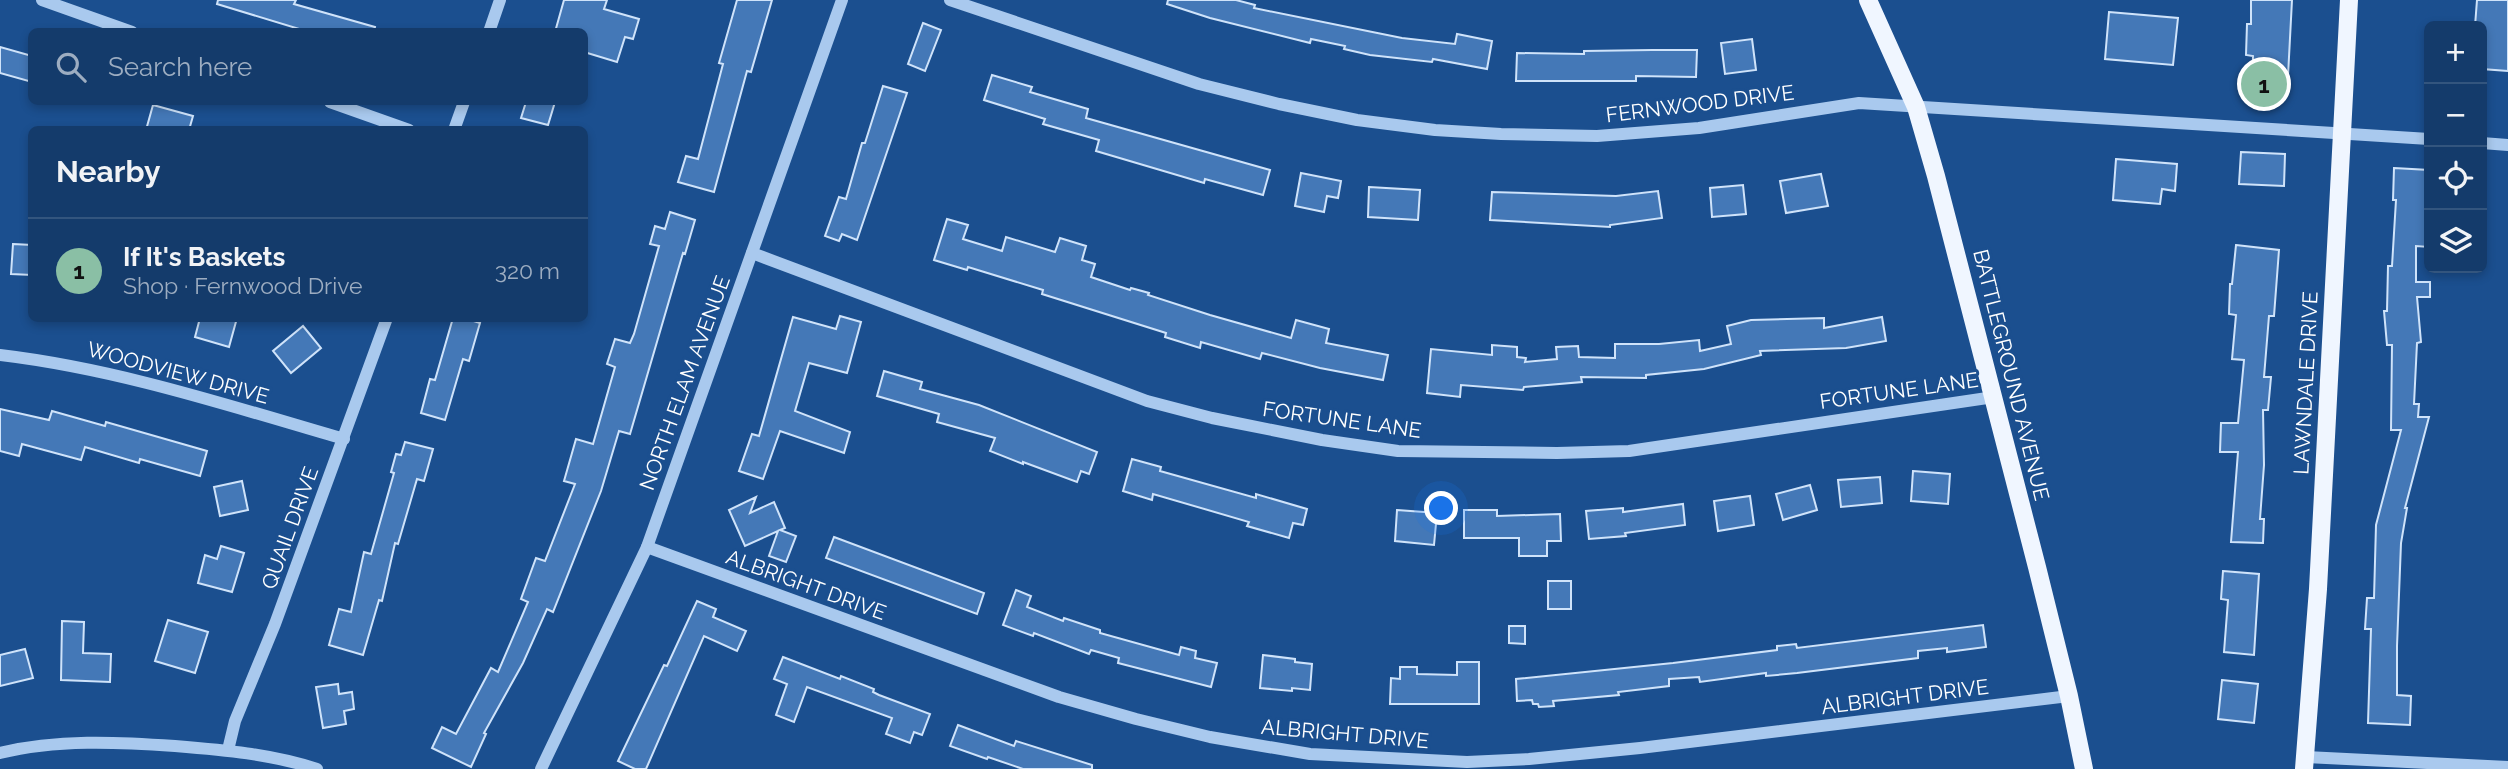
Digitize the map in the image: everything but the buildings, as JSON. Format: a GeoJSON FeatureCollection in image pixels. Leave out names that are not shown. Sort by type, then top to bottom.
{"type":"FeatureCollection","features":[{"type":"Feature","properties":{"kind":"main road","name":"BATTLEGROUND AVENUE"},"geometry":{"type":"LineString","coordinates":[[1868,0],[1916,107],[1994,397],[2069,696],[2084,769]]}},
{"type":"Feature","properties":{"kind":"main road","name":"LAWNDALE DRIVE"},"geometry":{"type":"LineString","coordinates":[[2305,763],[2316,615],[2349,0]]}},
{"type":"Feature","properties":{"kind":"street"},"geometry":{"type":"LineString","coordinates":[[42,0],[121,28]]}},
{"type":"Feature","properties":{"kind":"street"},"geometry":{"type":"LineString","coordinates":[[490,28],[500,0]]}},
{"type":"Feature","properties":{"kind":"street","name":"NORTH ELAM AVENUE"},"geometry":{"type":"LineString","coordinates":[[541,769],[647,547],[842,0]]}},
{"type":"Feature","properties":{"kind":"street","name":"FERNWOOD DRIVE"},"geometry":{"type":"LineString","coordinates":[[950,0],[1199,84],[1357,120],[1435,130],[1597,136],[1699,128],[1859,103],[2424,139]]}},
{"type":"Feature","properties":{"kind":"street"},"geometry":{"type":"LineString","coordinates":[[338,105],[398,126]]}},
{"type":"Feature","properties":{"kind":"street"},"geometry":{"type":"LineString","coordinates":[[455,126],[463,105]]}},
{"type":"Feature","properties":{"kind":"street"},"geometry":{"type":"LineString","coordinates":[[2487,143],[2508,145]]}},
{"type":"Feature","properties":{"kind":"street","name":"FORTUNE LANE"},"geometry":{"type":"LineString","coordinates":[[752,253],[1147,401],[1212,418],[1322,440],[1398,451],[1629,451],[1994,397]]}},
{"type":"Feature","properties":{"kind":"street","name":"QUAIL DRIVE"},"geometry":{"type":"LineString","coordinates":[[228,750],[234,720],[275,624],[386,322]]}},
{"type":"Feature","properties":{"kind":"street","name":"WOODVIEW DRIVE"},"geometry":{"type":"LineString","coordinates":[[0,355],[53,361],[120,375],[344,439]]}},
{"type":"Feature","properties":{"kind":"street","name":"ALBRIGHT DRIVE"},"geometry":{"type":"LineString","coordinates":[[647,547],[1059,697],[1210,737],[1310,754],[1466,762],[1529,759],[1626,750],[2069,696]]}},
{"type":"Feature","properties":{"kind":"street"},"geometry":{"type":"LineString","coordinates":[[0,753],[73,744],[138,743],[228,750],[317,769]]}},
{"type":"Feature","properties":{"kind":"street"},"geometry":{"type":"LineString","coordinates":[[2305,763],[2508,767]]}},
{"type":"Feature","properties":{"kind":"place","name":"If It's Baskets"},"geometry":{"type":"Point","coordinates":[2264,84]}}]}
